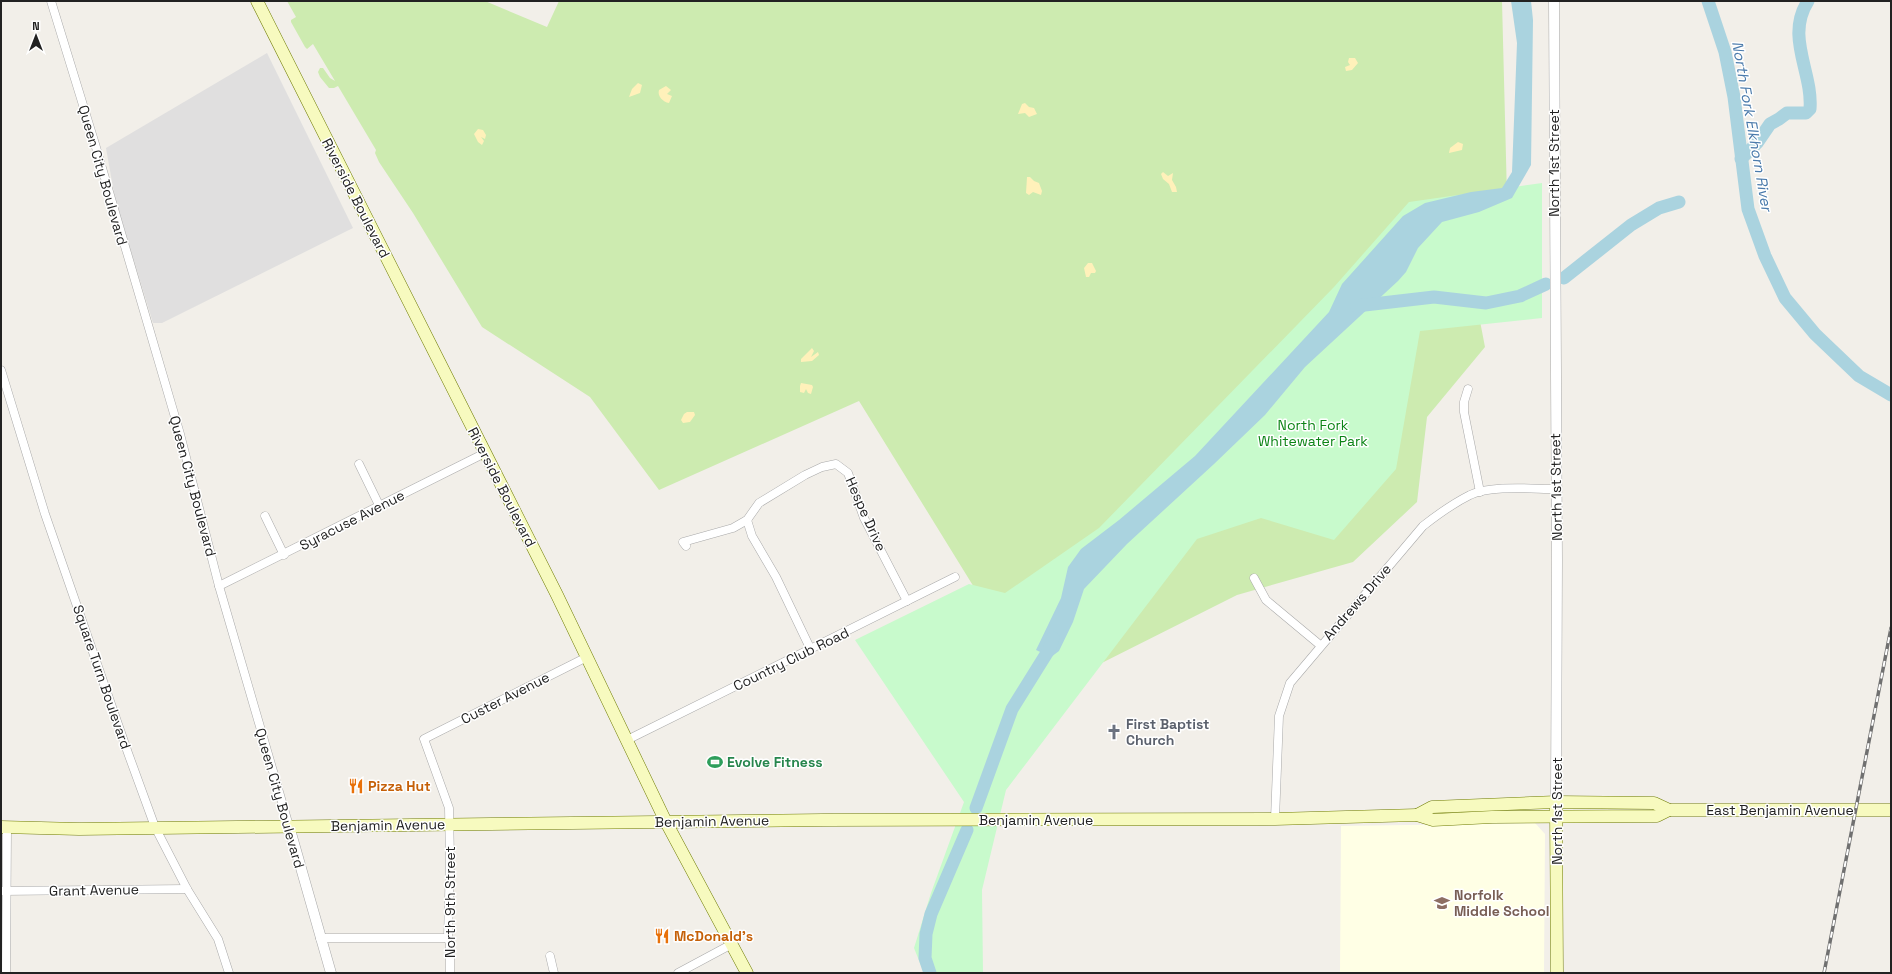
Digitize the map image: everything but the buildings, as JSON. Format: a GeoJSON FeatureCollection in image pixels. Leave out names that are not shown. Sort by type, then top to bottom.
{"type":"FeatureCollection","features":[{"type":"Feature","properties":{"kind":"main road","name":"Riverside Boulevard"},"geometry":{"type":"LineString","coordinates":[[257,1],[587,657],[666,822],[747,973]]}},
{"type":"Feature","properties":{"kind":"main road","name":"Benjamin Avenue"},"geometry":{"type":"LineString","coordinates":[[1416,815],[1432,807],[1556,802]]}},
{"type":"Feature","properties":{"kind":"main road","name":"East Benjamin Avenue"},"geometry":{"type":"LineString","coordinates":[[1556,802],[1654,803],[1669,810],[1891,810]]}},
{"type":"Feature","properties":{"kind":"main road","name":"North 1st Street"},"geometry":{"type":"LineString","coordinates":[[1556,802],[1557,973]]}},
{"type":"Feature","properties":{"kind":"main road","name":"East Benjamin Avenue"},"geometry":{"type":"LineString","coordinates":[[1556,816],[1657,816],[1669,810]]}},
{"type":"Feature","properties":{"kind":"main road","name":"Benjamin Avenue"},"geometry":{"type":"LineString","coordinates":[[3,829],[666,822],[1275,819],[1416,815],[1433,820],[1556,816]]}},
{"type":"Feature","properties":{"kind":"street","name":"Queen City Boulevard"},"geometry":{"type":"LineString","coordinates":[[51,1],[95,144],[180,434],[219,586],[331,973]]}},
{"type":"Feature","properties":{"kind":"street","name":"North 1st Street"},"geometry":{"type":"LineString","coordinates":[[1554,1],[1557,560],[1556,802]]}},
{"type":"Feature","properties":{"kind":"street","name":"Square Turn Boulevard"},"geometry":{"type":"LineString","coordinates":[[1,370],[45,514],[155,827],[187,889],[218,939],[229,973]]}},
{"type":"Feature","properties":{"kind":"street"},"geometry":{"type":"LineString","coordinates":[[1468,389],[1464,402],[1464,412],[1480,492]]}},
{"type":"Feature","properties":{"kind":"street","name":"Syracuse Avenue"},"geometry":{"type":"LineString","coordinates":[[219,586],[284,555],[379,505],[485,453]]}},
{"type":"Feature","properties":{"kind":"street"},"geometry":{"type":"LineString","coordinates":[[359,464],[379,505]]}},
{"type":"Feature","properties":{"kind":"street","name":"Hespe Drive"},"geometry":{"type":"LineString","coordinates":[[747,520],[759,503],[805,475],[822,467],[836,464],[848,473],[864,518],[907,601]]}},
{"type":"Feature","properties":{"kind":"street","name":"Andrews Drive"},"geometry":{"type":"LineString","coordinates":[[1275,819],[1278,716],[1290,683],[1320,645],[1423,526],[1440,512],[1470,495],[1480,492],[1496,490],[1556,489]]}},
{"type":"Feature","properties":{"kind":"street"},"geometry":{"type":"LineString","coordinates":[[266,516],[284,555]]}},
{"type":"Feature","properties":{"kind":"street"},"geometry":{"type":"LineString","coordinates":[[686,546],[683,542],[733,528],[747,520],[752,536],[776,577],[810,650]]}},
{"type":"Feature","properties":{"kind":"street","name":"Country Club Road"},"geometry":{"type":"LineString","coordinates":[[627,740],[955,577]]}},
{"type":"Feature","properties":{"kind":"street"},"geometry":{"type":"LineString","coordinates":[[1254,578],[1266,600],[1320,645]]}},
{"type":"Feature","properties":{"kind":"street","name":"Custer Avenue"},"geometry":{"type":"LineString","coordinates":[[424,739],[587,657]]}},
{"type":"Feature","properties":{"kind":"street","name":"North 9th Street"},"geometry":{"type":"LineString","coordinates":[[424,739],[449,808],[450,861],[448,938],[450,944],[450,973]]}},
{"type":"Feature","properties":{"kind":"street"},"geometry":{"type":"LineString","coordinates":[[3,829],[6,973]]}},
{"type":"Feature","properties":{"kind":"street","name":"Grant Avenue"},"geometry":{"type":"LineString","coordinates":[[4,891],[187,889]]}},
{"type":"Feature","properties":{"kind":"street"},"geometry":{"type":"LineString","coordinates":[[320,938],[448,938]]}},
{"type":"Feature","properties":{"kind":"street"},"geometry":{"type":"LineString","coordinates":[[678,973],[732,944]]}},
{"type":"Feature","properties":{"kind":"street"},"geometry":{"type":"LineString","coordinates":[[550,956],[554,973]]}},
{"type":"Feature","properties":{"kind":"shaded area"},"geometry":{"type":"Polygon","coordinates":[[[267,53],[353,228],[162,323],[153,323],[115,199],[106,148],[267,53]]]}},
{"type":"Feature","properties":{"kind":"shaded area","name":"Norfolk Middle School"},"geometry":{"type":"Polygon","coordinates":[[[1535,823],[1545,834],[1544,973],[1340,973],[1341,826],[1535,823]]]}},
{"type":"Feature","properties":{"kind":"green space"},"geometry":{"type":"Polygon","coordinates":[[[287,1],[485,1],[547,27],[559,1],[1502,1],[1508,236],[1465,243],[1485,347],[1427,417],[1417,502],[1353,562],[1237,595],[1040,694],[859,401],[659,490],[590,397],[482,327],[413,213],[379,162],[375,153],[376,150],[338,86],[329,88],[320,77],[318,72],[320,68],[323,68],[330,78],[335,81],[313,44],[307,49],[305,47],[291,22],[291,20],[296,17],[287,1]]]}},
{"type":"Feature","properties":{"kind":"green space","name":"North Fork Whitewater Park"},"geometry":{"type":"Polygon","coordinates":[[[1542,183],[1542,318],[1420,331],[1396,469],[1334,540],[1261,518],[1197,539],[1006,790],[982,890],[983,973],[924,973],[914,948],[931,893],[964,802],[855,640],[969,584],[1005,593],[1099,528],[1334,287],[1409,202],[1542,183]]]}},
{"type":"Feature","properties":{"kind":"sand"},"geometry":{"type":"Polygon","coordinates":[[[1349,58],[1355,58],[1358,63],[1352,70],[1346,71],[1345,67],[1350,65],[1348,62],[1349,58]]]}},
{"type":"Feature","properties":{"kind":"sand"},"geometry":{"type":"Polygon","coordinates":[[[638,83],[642,85],[640,93],[629,97],[632,89],[638,83]]]}},
{"type":"Feature","properties":{"kind":"sand"},"geometry":{"type":"Polygon","coordinates":[[[666,86],[671,90],[667,94],[672,96],[669,103],[663,100],[659,94],[659,90],[666,86]]]}},
{"type":"Feature","properties":{"kind":"sand"},"geometry":{"type":"Polygon","coordinates":[[[1025,103],[1029,107],[1034,108],[1037,114],[1029,117],[1025,113],[1018,114],[1022,104],[1025,103]]]}},
{"type":"Feature","properties":{"kind":"sand"},"geometry":{"type":"Polygon","coordinates":[[[478,129],[483,130],[486,135],[485,139],[481,137],[484,141],[482,145],[478,142],[474,134],[478,129]]]}},
{"type":"Feature","properties":{"kind":"sand"},"geometry":{"type":"Polygon","coordinates":[[[1458,142],[1463,144],[1462,150],[1449,153],[1450,148],[1458,142]]]}},
{"type":"Feature","properties":{"kind":"sand"},"geometry":{"type":"Polygon","coordinates":[[[1163,172],[1168,176],[1173,173],[1172,180],[1177,192],[1172,192],[1169,184],[1163,179],[1161,174],[1163,172]]]}},
{"type":"Feature","properties":{"kind":"sand"},"geometry":{"type":"Polygon","coordinates":[[[1027,177],[1030,177],[1039,183],[1042,191],[1041,195],[1033,192],[1029,195],[1026,193],[1027,177]]]}},
{"type":"Feature","properties":{"kind":"sand"},"geometry":{"type":"Polygon","coordinates":[[[1088,263],[1092,263],[1096,271],[1095,273],[1091,273],[1089,277],[1086,277],[1084,268],[1088,263]]]}},
{"type":"Feature","properties":{"kind":"sand"},"geometry":{"type":"Polygon","coordinates":[[[812,348],[814,351],[811,357],[818,352],[819,355],[812,361],[801,362],[801,359],[812,348]]]}},
{"type":"Feature","properties":{"kind":"sand"},"geometry":{"type":"Polygon","coordinates":[[[801,383],[812,385],[813,387],[811,394],[808,393],[806,389],[804,393],[800,392],[801,383]]]}},
{"type":"Feature","properties":{"kind":"sand"},"geometry":{"type":"Polygon","coordinates":[[[687,412],[694,412],[695,415],[690,422],[683,423],[681,420],[687,412]]]}},
{"type":"Feature","properties":{"kind":"water"},"geometry":{"type":"Polygon","coordinates":[[[1511,1],[1531,1],[1533,20],[1531,165],[1512,198],[1479,212],[1442,222],[1418,248],[1406,272],[1398,281],[1305,367],[1265,415],[1127,544],[1084,589],[1073,622],[1059,651],[1051,657],[1036,650],[1061,598],[1068,567],[1081,549],[1119,520],[1195,456],[1329,312],[1342,284],[1403,216],[1425,203],[1471,192],[1502,188],[1512,172],[1517,43],[1511,1]]]}},
{"type":"Feature","properties":{"kind":"waterway","name":"North Fork Elkhorn River"},"geometry":{"type":"LineString","coordinates":[[1708,1],[1725,52],[1734,97],[1748,209],[1765,256],[1785,298],[1815,334],[1859,376],[1891,395]]}},
{"type":"Feature","properties":{"kind":"waterway"},"geometry":{"type":"LineString","coordinates":[[1741,159],[1757,143],[1770,124],[1787,113],[1806,113],[1810,109],[1808,82],[1799,41],[1799,28],[1802,14],[1808,1]]}},
{"type":"Feature","properties":{"kind":"waterway"},"geometry":{"type":"LineString","coordinates":[[1564,278],[1631,225],[1659,208],[1679,202]]}},
{"type":"Feature","properties":{"kind":"waterway"},"geometry":{"type":"LineString","coordinates":[[1356,306],[1434,297],[1486,303],[1520,296],[1546,284]]}},
{"type":"Feature","properties":{"kind":"waterway"},"geometry":{"type":"LineString","coordinates":[[976,808],[1012,709],[1050,648],[1053,638]]}},
{"type":"Feature","properties":{"kind":"waterway"},"geometry":{"type":"LineString","coordinates":[[930,973],[925,958],[926,934],[931,914],[967,830]]}},
{"type":"Feature","properties":{"kind":"railway"},"geometry":{"type":"LineString","coordinates":[[1824,973],[1891,628]]}},
{"type":"Feature","properties":{"kind":"place","name":"First Baptist Church"},"geometry":{"type":"Point","coordinates":[1114,732]}},
{"type":"Feature","properties":{"kind":"place","name":"Evolve Fitness"},"geometry":{"type":"Point","coordinates":[715,762]}},
{"type":"Feature","properties":{"kind":"place","name":"Pizza Hut"},"geometry":{"type":"Point","coordinates":[356,786]}},
{"type":"Feature","properties":{"kind":"place","name":"Norfolk Middle School"},"geometry":{"type":"Point","coordinates":[1442,903]}},
{"type":"Feature","properties":{"kind":"place","name":"McDonald's"},"geometry":{"type":"Point","coordinates":[662,936]}}]}
